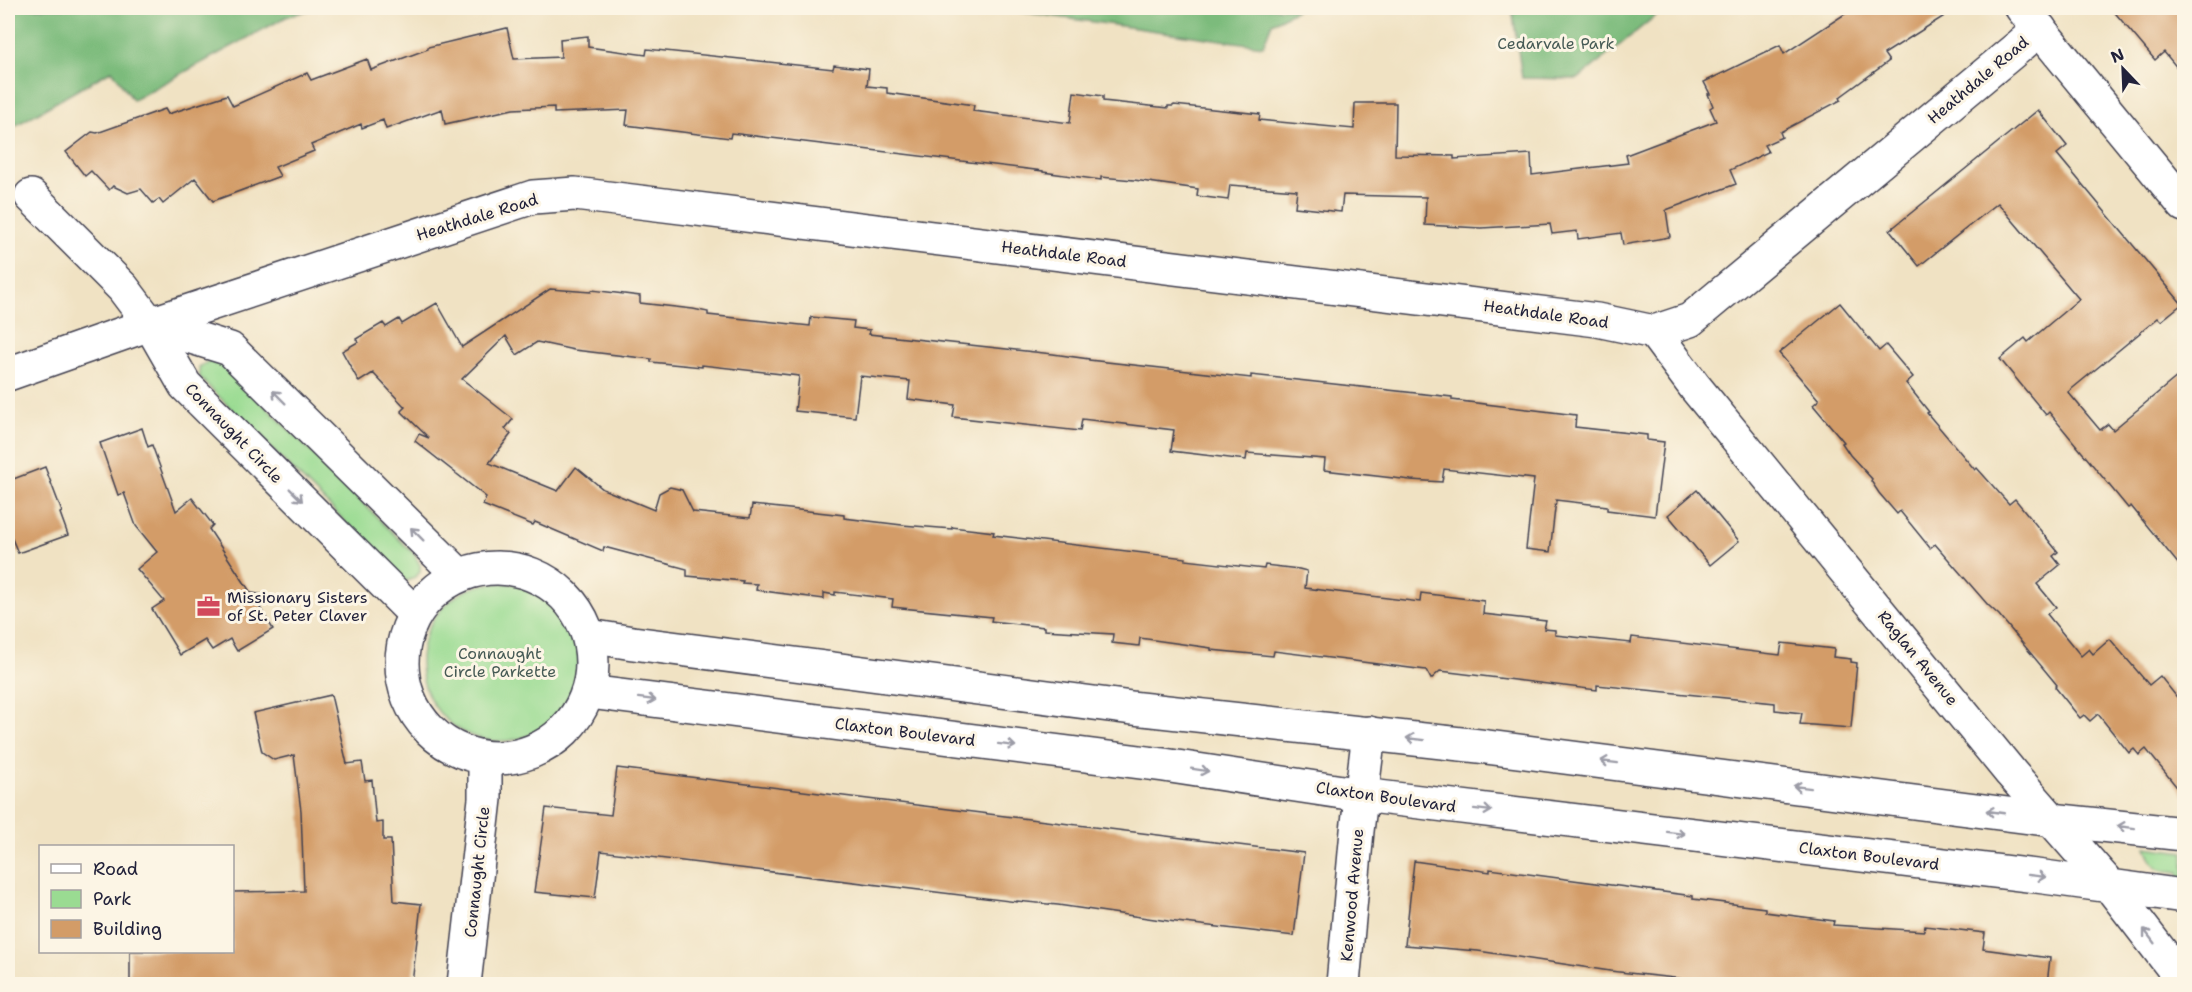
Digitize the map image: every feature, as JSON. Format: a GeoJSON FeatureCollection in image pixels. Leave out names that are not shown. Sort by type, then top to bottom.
{"type":"FeatureCollection","features":[{"type":"Feature","properties":{"kind":"street"},"geometry":{"type":"LineString","coordinates":[[2031,18],[2184,205]]}},
{"type":"Feature","properties":{"kind":"street","name":"Heathdale Road"},"geometry":{"type":"LineString","coordinates":[[8,374],[150,324],[533,197],[575,194],[1597,320],[1654,332],[1690,320],[2031,18]]}},
{"type":"Feature","properties":{"kind":"street","name":"Connaught Circle"},"geometry":{"type":"LineString","coordinates":[[31,196],[123,288],[150,324],[185,386],[415,614]]}},
{"type":"Feature","properties":{"kind":"street"},"geometry":{"type":"LineString","coordinates":[[150,324],[230,349],[459,575]]}},
{"type":"Feature","properties":{"kind":"street","name":"Raglan Avenue"},"geometry":{"type":"LineString","coordinates":[[1654,332],[1703,397],[2011,773],[2110,886],[2184,982]]}},
{"type":"Feature","properties":{"kind":"street"},"geometry":{"type":"LineString","coordinates":[[490,568],[522,570],[552,584],[575,607],[589,636],[593,664],[588,692],[573,722],[549,744],[518,757],[485,758],[455,749],[429,731],[411,705],[402,675],[403,643],[415,614],[434,591],[459,575],[490,568]]}},
{"type":"Feature","properties":{"kind":"street"},"geometry":{"type":"LineString","coordinates":[[589,636],[633,644],[1132,708],[1369,733],[2053,820],[2184,834]]}},
{"type":"Feature","properties":{"kind":"street","name":"Claxton Boulevard"},"geometry":{"type":"LineString","coordinates":[[588,692],[1164,765],[1362,795],[2032,875],[2184,896]]}},
{"type":"Feature","properties":{"kind":"street","name":"Kenwood Avenue"},"geometry":{"type":"LineString","coordinates":[[1343,984],[1357,831],[1369,733]]}},
{"type":"Feature","properties":{"kind":"street","name":"Connaught Circle"},"geometry":{"type":"LineString","coordinates":[[464,984],[485,800],[485,758]]}},
{"type":"Feature","properties":{"kind":"green space"},"geometry":{"type":"Polygon","coordinates":[[[8,8],[315,8],[286,17],[133,100],[112,70],[8,130],[8,8]]]}},
{"type":"Feature","properties":{"kind":"green space"},"geometry":{"type":"Polygon","coordinates":[[[994,8],[1300,8],[1272,23],[1263,46],[994,8]]]}},
{"type":"Feature","properties":{"kind":"green space","name":"Cedarvale Park"},"geometry":{"type":"Polygon","coordinates":[[[1512,8],[1665,8],[1578,79],[1522,78],[1512,8]]]}},
{"type":"Feature","properties":{"kind":"green space"},"geometry":{"type":"Polygon","coordinates":[[[212,359],[223,364],[414,554],[420,565],[420,572],[417,575],[405,581],[200,378],[199,367],[212,359]]]}},
{"type":"Feature","properties":{"kind":"green space","name":"Connaught Circle Parkette"},"geometry":{"type":"Polygon","coordinates":[[[500,583],[530,589],[556,606],[573,632],[579,662],[573,692],[556,718],[530,735],[500,741],[470,735],[444,718],[427,692],[421,662],[427,632],[444,606],[470,589],[500,583]]]}},
{"type":"Feature","properties":{"kind":"green space"},"geometry":{"type":"Polygon","coordinates":[[[2146,847],[2184,852],[2184,881],[2179,880],[2179,872],[2157,867],[2146,847]]]}},
{"type":"Feature","properties":{"kind":"building"},"geometry":{"type":"Polygon","coordinates":[[[1854,8],[1957,8],[1884,54],[1889,61],[1840,97],[1841,100],[1780,132],[1782,137],[1764,145],[1768,152],[1730,170],[1736,184],[1666,210],[1670,237],[1623,245],[1621,233],[1578,239],[1577,231],[1552,234],[1550,224],[1481,228],[1425,225],[1426,197],[1343,195],[1341,212],[1295,207],[1297,190],[1230,185],[1228,200],[1197,196],[1198,189],[1134,180],[1101,177],[1101,180],[731,133],[730,138],[626,125],[628,110],[554,113],[554,107],[513,109],[445,124],[442,109],[386,129],[383,120],[362,128],[361,124],[311,145],[314,151],[275,167],[280,176],[213,201],[195,178],[163,204],[159,199],[153,203],[141,189],[128,193],[113,186],[109,190],[91,171],[85,176],[66,152],[92,132],[97,133],[165,109],[168,114],[227,95],[233,106],[307,73],[311,80],[367,59],[371,70],[428,49],[428,47],[507,28],[514,59],[561,57],[560,39],[588,36],[588,47],[646,55],[647,49],[833,69],[834,65],[869,69],[867,86],[887,88],[887,93],[974,105],[973,111],[1070,123],[1074,92],[1103,96],[1103,101],[1168,108],[1174,105],[1260,114],[1259,120],[1354,129],[1355,103],[1396,103],[1395,155],[1454,156],[1454,159],[1531,154],[1532,175],[1628,163],[1626,155],[1716,121],[1710,108],[1713,106],[1708,94],[1710,94],[1704,82],[1780,45],[1784,54],[1854,8]]]}},
{"type":"Feature","properties":{"kind":"building"},"geometry":{"type":"Polygon","coordinates":[[[2111,8],[2184,8],[2184,76],[2164,52],[2155,60],[2111,8]]]}},
{"type":"Feature","properties":{"kind":"building"},"geometry":{"type":"Polygon","coordinates":[[[2038,110],[2067,146],[2057,154],[2182,304],[2161,321],[2158,318],[2068,392],[2100,430],[2108,424],[2113,430],[2184,371],[2184,571],[2131,506],[2128,508],[2049,412],[2046,415],[2000,359],[2025,338],[2028,342],[2079,299],[1998,203],[1919,266],[1890,230],[2038,110]]]}},
{"type":"Feature","properties":{"kind":"building"},"geometry":{"type":"Polygon","coordinates":[[[550,289],[591,292],[592,290],[640,296],[640,303],[693,309],[708,312],[708,315],[810,326],[811,317],[854,321],[853,328],[870,330],[869,334],[1251,378],[1251,375],[1452,397],[1452,400],[1576,415],[1575,427],[1647,435],[1647,440],[1664,442],[1655,516],[1607,510],[1607,506],[1556,500],[1550,552],[1526,549],[1534,479],[1444,469],[1442,482],[1411,480],[1324,470],[1325,459],[1247,453],[1246,460],[1171,451],[1174,430],[1082,419],[1080,431],[953,417],[955,405],[908,399],[910,381],[860,376],[855,417],[795,411],[799,376],[702,365],[702,367],[651,362],[651,359],[574,350],[537,342],[517,355],[506,336],[462,379],[513,419],[505,429],[511,434],[489,463],[558,491],[576,467],[603,489],[654,510],[659,493],[670,487],[682,490],[693,512],[750,518],[752,505],[844,515],[844,518],[902,525],[994,532],[993,535],[1186,558],[1185,560],[1264,569],[1265,565],[1299,569],[1307,571],[1305,588],[1420,602],[1421,593],[1484,601],[1483,614],[1546,621],[1544,629],[1555,630],[1555,635],[1631,643],[1632,637],[1780,655],[1782,643],[1834,649],[1833,657],[1851,659],[1851,662],[1857,663],[1851,728],[1800,724],[1802,713],[1775,710],[1775,703],[1597,685],[1597,690],[1440,671],[1431,679],[1426,670],[1274,651],[1273,656],[1211,650],[1211,648],[1140,638],[1139,646],[1112,643],[1113,634],[1044,630],[1044,627],[991,621],[992,617],[892,607],[893,599],[835,592],[835,595],[824,593],[824,599],[756,590],[757,584],[687,576],[687,569],[604,547],[603,551],[535,522],[533,525],[483,505],[486,497],[415,441],[419,434],[429,438],[401,411],[405,407],[373,373],[359,382],[342,351],[358,342],[356,339],[383,323],[386,327],[399,319],[402,324],[437,303],[462,347],[550,289]]]}},
{"type":"Feature","properties":{"kind":"building"},"geometry":{"type":"Polygon","coordinates":[[[1840,303],[1879,351],[1886,345],[1913,377],[1906,383],[1929,412],[1927,413],[1975,470],[1977,468],[2009,504],[2015,499],[2058,552],[2053,556],[2060,565],[2037,584],[2056,607],[2047,614],[2081,656],[2089,649],[2093,654],[2110,639],[2149,685],[2160,676],[2184,706],[2184,796],[2146,749],[2139,755],[2134,749],[2129,753],[2098,714],[2090,721],[2084,715],[2080,718],[2055,687],[2057,685],[1999,615],[1935,544],[1930,548],[1900,511],[1897,514],[1879,493],[1872,479],[1850,455],[1842,443],[1844,442],[1813,405],[1819,400],[1779,353],[1840,303]]]}},
{"type":"Feature","properties":{"kind":"building"},"geometry":{"type":"Polygon","coordinates":[[[142,428],[148,447],[152,445],[176,511],[192,498],[213,525],[209,529],[251,593],[267,595],[260,608],[273,629],[237,651],[230,639],[212,650],[205,640],[180,655],[152,609],[164,601],[137,569],[157,552],[136,526],[124,493],[118,495],[100,443],[142,428]]]}},
{"type":"Feature","properties":{"kind":"building"},"geometry":{"type":"Polygon","coordinates":[[[45,467],[68,535],[18,553],[8,529],[8,481],[45,467]]]}},
{"type":"Feature","properties":{"kind":"building"},"geometry":{"type":"Polygon","coordinates":[[[1697,490],[1739,541],[1710,565],[1668,515],[1697,490]]]}},
{"type":"Feature","properties":{"kind":"building"},"geometry":{"type":"Polygon","coordinates":[[[331,695],[347,764],[362,762],[365,781],[372,780],[376,823],[383,822],[383,840],[391,840],[394,901],[421,904],[412,984],[130,984],[130,953],[234,953],[234,892],[304,891],[301,811],[294,755],[274,760],[262,752],[253,713],[331,695]]]}},
{"type":"Feature","properties":{"kind":"building"},"geometry":{"type":"Polygon","coordinates":[[[617,768],[1304,853],[1294,936],[1058,905],[1017,902],[601,851],[595,898],[534,892],[546,808],[611,815],[617,768]]]}},
{"type":"Feature","properties":{"kind":"building"},"geometry":{"type":"Polygon","coordinates":[[[1414,861],[1693,896],[1693,899],[1765,908],[1765,912],[1834,921],[1833,925],[1924,931],[1925,926],[1985,933],[1983,949],[2050,958],[2047,984],[1702,984],[1702,981],[1610,971],[1478,951],[1405,945],[1414,861]]]}},
{"type":"Feature","properties":{"kind":"place","name":"Missionary Sisters of St. Peter Claver"},"geometry":{"type":"Point","coordinates":[209,606]}}]}
